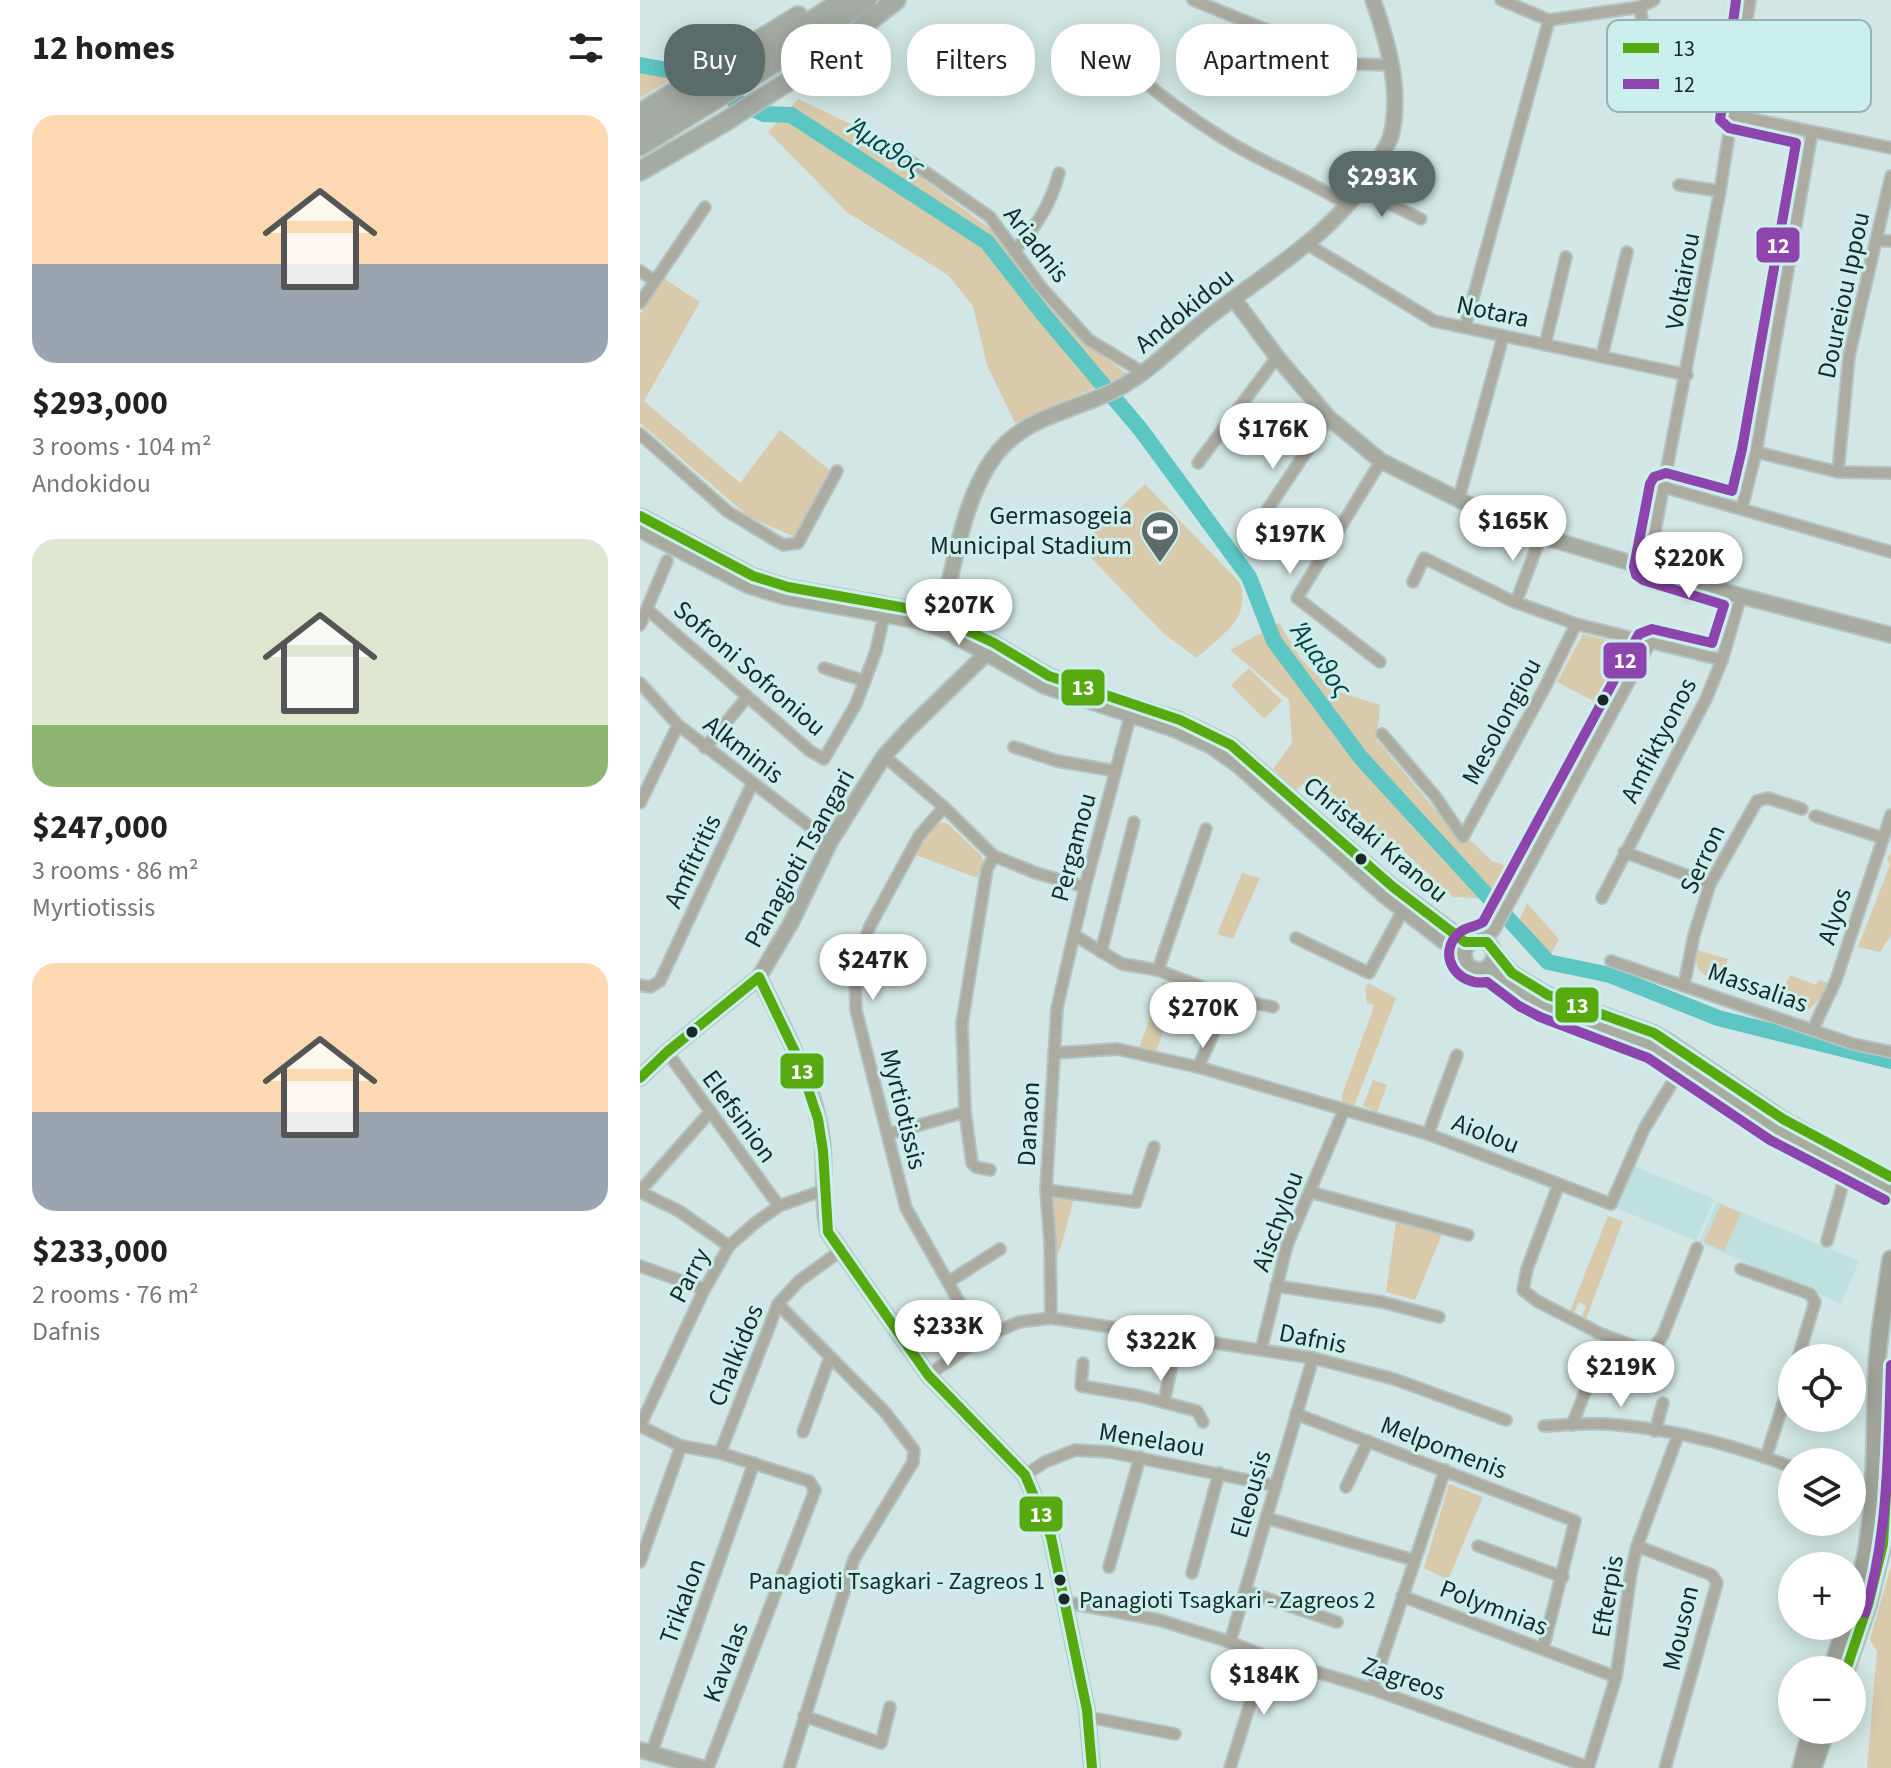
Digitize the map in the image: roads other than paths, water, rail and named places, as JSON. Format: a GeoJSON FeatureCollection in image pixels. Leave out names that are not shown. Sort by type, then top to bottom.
{"type":"FeatureCollection","features":[{"type":"Feature","properties":{"kind":"highway"},"geometry":{"type":"LineString","coordinates":[[640,146],[703,109],[825,0]]}},
{"type":"Feature","properties":{"kind":"highway"},"geometry":{"type":"LineString","coordinates":[[770,49],[843,0]]}},
{"type":"Feature","properties":{"kind":"highway"},"geometry":{"type":"LineString","coordinates":[[640,113],[677,98],[867,0]]}},
{"type":"Feature","properties":{"kind":"highway"},"geometry":{"type":"LineString","coordinates":[[640,171],[809,68],[896,0]]}},
{"type":"Feature","properties":{"kind":"highway"},"geometry":{"type":"LineString","coordinates":[[640,128],[677,98]]}},
{"type":"Feature","properties":{"kind":"main road"},"geometry":{"type":"LineString","coordinates":[[1850,1656],[1880,1561],[1878,1361],[1891,1259]]}},
{"type":"Feature","properties":{"kind":"main road"},"geometry":{"type":"LineString","coordinates":[[1866,1559],[1881,1489],[1891,1413]]}},
{"type":"Feature","properties":{"kind":"main road"},"geometry":{"type":"LineString","coordinates":[[1801,1768],[1807,1744]]}},
{"type":"Feature","properties":{"kind":"main road"},"geometry":{"type":"LineString","coordinates":[[1813,1768],[1821,1744]]}},
{"type":"Feature","properties":{"kind":"street"},"geometry":{"type":"LineString","coordinates":[[1193,0],[1351,64],[1392,65]]}},
{"type":"Feature","properties":{"kind":"street","name":"Andokidou"},"geometry":{"type":"LineString","coordinates":[[940,617],[955,552],[969,511],[994,456],[1029,424],[1092,401],[1144,373],[1206,319],[1307,244],[1370,176],[1391,138],[1394,105],[1392,65],[1373,0]]}},
{"type":"Feature","properties":{"kind":"street"},"geometry":{"type":"LineString","coordinates":[[1501,0],[1549,20],[1640,7],[1654,0]]}},
{"type":"Feature","properties":{"kind":"street","name":"Voltairou"},"geometry":{"type":"LineString","coordinates":[[1747,20],[1750,0]]}},
{"type":"Feature","properties":{"kind":"street"},"geometry":{"type":"LineString","coordinates":[[1640,7],[1642,20]]}},
{"type":"Feature","properties":{"kind":"street"},"geometry":{"type":"LineString","coordinates":[[1465,327],[1549,20]]}},
{"type":"Feature","properties":{"kind":"street"},"geometry":{"type":"LineString","coordinates":[[1160,95],[1227,141],[1346,204]]}},
{"type":"Feature","properties":{"kind":"street","name":"Voltairou"},"geometry":{"type":"LineString","coordinates":[[1648,567],[1687,375],[1733,112]]}},
{"type":"Feature","properties":{"kind":"street"},"geometry":{"type":"LineString","coordinates":[[1733,115],[1891,148]]}},
{"type":"Feature","properties":{"kind":"street"},"geometry":{"type":"LineString","coordinates":[[1742,508],[1756,452],[1812,132]]}},
{"type":"Feature","properties":{"kind":"street","name":"Ariadnis"},"geometry":{"type":"LineString","coordinates":[[891,148],[990,217],[1041,287],[1089,340],[1144,373]]}},
{"type":"Feature","properties":{"kind":"street"},"geometry":{"type":"LineString","coordinates":[[1014,251],[1041,218],[1059,173]]}},
{"type":"Feature","properties":{"kind":"street","name":"Doureiou Ippou"},"geometry":{"type":"LineString","coordinates":[[1838,472],[1849,356],[1891,176]]}},
{"type":"Feature","properties":{"kind":"street"},"geometry":{"type":"LineString","coordinates":[[1679,185],[1720,191]]}},
{"type":"Feature","properties":{"kind":"street"},"geometry":{"type":"LineString","coordinates":[[1359,189],[1421,219]]}},
{"type":"Feature","properties":{"kind":"street"},"geometry":{"type":"LineString","coordinates":[[640,303],[705,207]]}},
{"type":"Feature","properties":{"kind":"street"},"geometry":{"type":"LineString","coordinates":[[1876,240],[1891,241]]}},
{"type":"Feature","properties":{"kind":"street","name":"Notara"},"geometry":{"type":"LineString","coordinates":[[1307,244],[1434,321],[1687,375]]}},
{"type":"Feature","properties":{"kind":"street"},"geometry":{"type":"LineString","coordinates":[[1602,356],[1627,252]]}},
{"type":"Feature","properties":{"kind":"street"},"geometry":{"type":"LineString","coordinates":[[1545,345],[1566,257]]}},
{"type":"Feature","properties":{"kind":"street"},"geometry":{"type":"LineString","coordinates":[[640,271],[655,281]]}},
{"type":"Feature","properties":{"kind":"street"},"geometry":{"type":"LineString","coordinates":[[1234,299],[1277,357],[1329,418],[1381,461],[1498,519],[1541,536],[1741,596],[1891,635]]}},
{"type":"Feature","properties":{"kind":"street"},"geometry":{"type":"LineString","coordinates":[[1459,498],[1503,337]]}},
{"type":"Feature","properties":{"kind":"street"},"geometry":{"type":"LineString","coordinates":[[1198,463],[1277,357]]}},
{"type":"Feature","properties":{"kind":"street"},"geometry":{"type":"LineString","coordinates":[[1245,543],[1329,418]]}},
{"type":"Feature","properties":{"kind":"street"},"geometry":{"type":"LineString","coordinates":[[640,434],[727,511],[783,545],[798,543],[837,471]]}},
{"type":"Feature","properties":{"kind":"street"},"geometry":{"type":"LineString","coordinates":[[1756,452],[1838,472],[1891,473]]}},
{"type":"Feature","properties":{"kind":"street"},"geometry":{"type":"LineString","coordinates":[[1380,662],[1297,598],[1381,461]]}},
{"type":"Feature","properties":{"kind":"street"},"geometry":{"type":"LineString","coordinates":[[1664,487],[1891,552]]}},
{"type":"Feature","properties":{"kind":"street","name":"Christaki Kranou"},"geometry":{"type":"LineString","coordinates":[[640,516],[738,570],[769,582],[912,608],[940,617],[1044,686],[1194,737],[1224,754],[1403,910],[1484,948]]}},
{"type":"Feature","properties":{"kind":"street","name":"Christaki Kranou"},"geometry":{"type":"LineString","coordinates":[[640,530],[733,580],[766,593],[924,622],[1057,679],[1180,720],[1217,736],[1393,887],[1484,948],[1509,983],[1543,1004],[1684,1058],[1783,1119],[1891,1177]]}},
{"type":"Feature","properties":{"kind":"street"},"geometry":{"type":"LineString","coordinates":[[1516,602],[1541,536]]}},
{"type":"Feature","properties":{"kind":"street"},"geometry":{"type":"LineString","coordinates":[[1413,582],[1424,558],[1516,602],[1576,624],[1722,660]]}},
{"type":"Feature","properties":{"kind":"street"},"geometry":{"type":"LineString","coordinates":[[640,625],[667,561]]}},
{"type":"Feature","properties":{"kind":"street","name":"Amfiktyonos"},"geometry":{"type":"LineString","coordinates":[[1602,898],[1706,699],[1722,660],[1741,596]]}},
{"type":"Feature","properties":{"kind":"street","name":"Sofroni Sofroniou"},"geometry":{"type":"LineString","coordinates":[[648,610],[810,751],[824,759],[856,704],[865,681]]}},
{"type":"Feature","properties":{"kind":"street"},"geometry":{"type":"LineString","coordinates":[[824,668],[865,681],[884,615]]}},
{"type":"Feature","properties":{"kind":"street","name":"Mesolongiou"},"geometry":{"type":"LineString","coordinates":[[1382,734],[1435,796],[1463,837],[1576,624]]}},
{"type":"Feature","properties":{"kind":"street"},"geometry":{"type":"LineString","coordinates":[[1484,948],[1650,643]]}},
{"type":"Feature","properties":{"kind":"street","name":"Panagioti Tsangari"},"geometry":{"type":"LineString","coordinates":[[990,648],[884,756],[830,842],[791,923],[759,977],[814,1102],[822,1140],[828,1232],[839,1252],[928,1375],[1025,1475],[1051,1537],[1088,1717],[1092,1768]]}},
{"type":"Feature","properties":{"kind":"street","name":"Alkminis"},"geometry":{"type":"LineString","coordinates":[[640,683],[678,725],[705,748],[830,842]]}},
{"type":"Feature","properties":{"kind":"street"},"geometry":{"type":"LineString","coordinates":[[705,748],[747,697]]}},
{"type":"Feature","properties":{"kind":"street","name":"Pergamou"},"geometry":{"type":"LineString","coordinates":[[1074,935],[1130,717]]}},
{"type":"Feature","properties":{"kind":"street"},"geometry":{"type":"LineString","coordinates":[[640,803],[678,725]]}},
{"type":"Feature","properties":{"kind":"street","name":"Pergamou"},"geometry":{"type":"LineString","coordinates":[[1014,747],[1057,761],[1116,771]]}},
{"type":"Feature","properties":{"kind":"street"},"geometry":{"type":"LineString","coordinates":[[884,756],[944,807],[994,856],[1036,873],[1085,887]]}},
{"type":"Feature","properties":{"kind":"street","name":"Amfitritis"},"geometry":{"type":"LineString","coordinates":[[640,985],[650,987],[660,981],[752,784]]}},
{"type":"Feature","properties":{"kind":"street","name":"Serron"},"geometry":{"type":"LineString","coordinates":[[1684,985],[1694,935],[1710,884],[1757,801],[1768,798],[1802,809]]}},
{"type":"Feature","properties":{"kind":"street","name":"Myrtiotissis"},"geometry":{"type":"LineString","coordinates":[[944,807],[919,836],[870,926],[855,965],[856,1010],[906,1208],[950,1281],[980,1339]]}},
{"type":"Feature","properties":{"kind":"street","name":"Alyos"},"geometry":{"type":"LineString","coordinates":[[1813,1029],[1840,970],[1891,815]]}},
{"type":"Feature","properties":{"kind":"street"},"geometry":{"type":"LineString","coordinates":[[1815,816],[1883,838]]}},
{"type":"Feature","properties":{"kind":"street"},"geometry":{"type":"LineString","coordinates":[[1101,952],[1134,822]]}},
{"type":"Feature","properties":{"kind":"street"},"geometry":{"type":"LineString","coordinates":[[1158,970],[1206,829]]}},
{"type":"Feature","properties":{"kind":"street"},"geometry":{"type":"LineString","coordinates":[[1624,852],[1710,884]]}},
{"type":"Feature","properties":{"kind":"street"},"geometry":{"type":"LineString","coordinates":[[990,1170],[972,1163],[965,1112],[962,1023],[987,869],[994,856]]}},
{"type":"Feature","properties":{"kind":"street"},"geometry":{"type":"LineString","coordinates":[[1296,938],[1369,973],[1403,910]]}},
{"type":"Feature","properties":{"kind":"street"},"geometry":{"type":"LineString","coordinates":[[1074,935],[1122,964],[1158,970],[1230,998],[1273,1007]]}},
{"type":"Feature","properties":{"kind":"street","name":"Danaon"},"geometry":{"type":"LineString","coordinates":[[1051,1318],[1046,1190],[1054,1053],[1057,1008],[1074,935]]}},
{"type":"Feature","properties":{"kind":"street","name":"Massalias"},"geometry":{"type":"LineString","coordinates":[[1611,961],[1853,1044],[1891,1052]]}},
{"type":"Feature","properties":{"kind":"street"},"geometry":{"type":"LineString","coordinates":[[640,1078],[759,977]]}},
{"type":"Feature","properties":{"kind":"street"},"geometry":{"type":"LineString","coordinates":[[1198,1067],[1230,998]]}},
{"type":"Feature","properties":{"kind":"street","name":"Aiolou"},"geometry":{"type":"LineString","coordinates":[[1054,1053],[1117,1049],[1198,1067],[1428,1134],[1611,1204],[1644,1129],[1684,1058]]}},
{"type":"Feature","properties":{"kind":"street","name":"Elefsinion"},"geometry":{"type":"LineString","coordinates":[[667,1052],[779,1206]]}},
{"type":"Feature","properties":{"kind":"street"},"geometry":{"type":"LineString","coordinates":[[1428,1134],[1457,1055]]}},
{"type":"Feature","properties":{"kind":"street","name":"Christaki Kranou"},"geometry":{"type":"LineString","coordinates":[[1684,1058],[1777,1128],[1891,1188]]}},
{"type":"Feature","properties":{"kind":"street","name":"Aischylou"},"geometry":{"type":"LineString","coordinates":[[1261,1350],[1287,1245],[1344,1110]]}},
{"type":"Feature","properties":{"kind":"street"},"geometry":{"type":"LineString","coordinates":[[710,1112],[640,1191],[679,1211],[729,1246]]}},
{"type":"Feature","properties":{"kind":"street"},"geometry":{"type":"LineString","coordinates":[[888,1134],[965,1112]]}},
{"type":"Feature","properties":{"kind":"street"},"geometry":{"type":"LineString","coordinates":[[1046,1190],[1136,1202],[1154,1147]]}},
{"type":"Feature","properties":{"kind":"street"},"geometry":{"type":"LineString","coordinates":[[1827,1241],[1848,1166]]}},
{"type":"Feature","properties":{"kind":"street"},"geometry":{"type":"LineString","coordinates":[[1558,1186],[1527,1269],[1523,1290],[1537,1301],[1599,1333],[1646,1351],[1654,1348],[1663,1335],[1697,1248]]}},
{"type":"Feature","properties":{"kind":"street","name":"Parry"},"geometry":{"type":"LineString","coordinates":[[640,1426],[704,1289],[729,1246],[779,1206],[824,1190]]}},
{"type":"Feature","properties":{"kind":"street"},"geometry":{"type":"LineString","coordinates":[[1310,1192],[1468,1235]]}},
{"type":"Feature","properties":{"kind":"street"},"geometry":{"type":"LineString","coordinates":[[950,1281],[1000,1249]]}},
{"type":"Feature","properties":{"kind":"street","name":"Chalkidos"},"geometry":{"type":"LineString","coordinates":[[720,1453],[778,1304],[799,1281],[839,1252]]}},
{"type":"Feature","properties":{"kind":"street"},"geometry":{"type":"LineString","coordinates":[[640,1266],[704,1289]]}},
{"type":"Feature","properties":{"kind":"street"},"geometry":{"type":"LineString","coordinates":[[1741,1269],[1810,1294],[1815,1302],[1802,1344]]}},
{"type":"Feature","properties":{"kind":"street"},"geometry":{"type":"LineString","coordinates":[[1276,1286],[1382,1302],[1439,1317]]}},
{"type":"Feature","properties":{"kind":"street"},"geometry":{"type":"LineString","coordinates":[[778,1304],[885,1412],[914,1450],[913,1462],[854,1559],[789,1768]]}},
{"type":"Feature","properties":{"kind":"street","name":"Dafnis"},"geometry":{"type":"LineString","coordinates":[[928,1375],[980,1339],[1019,1322],[1051,1318],[1313,1358],[1394,1379],[1506,1420]]}},
{"type":"Feature","properties":{"kind":"street"},"geometry":{"type":"LineString","coordinates":[[1164,1402],[1178,1336]]}},
{"type":"Feature","properties":{"kind":"street"},"geometry":{"type":"LineString","coordinates":[[803,1432],[830,1357]]}},
{"type":"Feature","properties":{"kind":"street","name":"Eleousis"},"geometry":{"type":"LineString","coordinates":[[1230,1642],[1313,1358]]}},
{"type":"Feature","properties":{"kind":"street"},"geometry":{"type":"LineString","coordinates":[[1083,1363],[1081,1386],[1197,1411],[1203,1422]]}},
{"type":"Feature","properties":{"kind":"street"},"geometry":{"type":"LineString","coordinates":[[1572,1425],[1595,1367],[1604,1368]]}},
{"type":"Feature","properties":{"kind":"street"},"geometry":{"type":"LineString","coordinates":[[1655,1431],[1663,1403]]}},
{"type":"Feature","properties":{"kind":"street","name":"Melpomenis"},"geometry":{"type":"LineString","coordinates":[[1296,1414],[1575,1521],[1563,1577]]}},
{"type":"Feature","properties":{"kind":"street"},"geometry":{"type":"LineString","coordinates":[[1766,1457],[1778,1420]]}},
{"type":"Feature","properties":{"kind":"street"},"geometry":{"type":"LineString","coordinates":[[1544,1426],[1606,1424],[1655,1431],[1778,1462]]}},
{"type":"Feature","properties":{"kind":"street"},"geometry":{"type":"LineString","coordinates":[[640,1426],[681,1446],[754,1463]]}},
{"type":"Feature","properties":{"kind":"street","name":"Efterpis"},"geometry":{"type":"LineString","coordinates":[[1588,1768],[1616,1677],[1637,1546],[1678,1435]]}},
{"type":"Feature","properties":{"kind":"street"},"geometry":{"type":"LineString","coordinates":[[1346,1487],[1368,1441]]}},
{"type":"Feature","properties":{"kind":"street"},"geometry":{"type":"LineString","coordinates":[[640,1562],[681,1446]]}},
{"type":"Feature","properties":{"kind":"street","name":"Menelaou"},"geometry":{"type":"LineString","coordinates":[[1025,1475],[1045,1462],[1075,1450],[1140,1457],[1276,1486]]}},
{"type":"Feature","properties":{"kind":"street"},"geometry":{"type":"LineString","coordinates":[[1109,1567],[1140,1457]]}},
{"type":"Feature","properties":{"kind":"street","name":"Kavalas"},"geometry":{"type":"LineString","coordinates":[[708,1768],[815,1490],[812,1482],[754,1463]]}},
{"type":"Feature","properties":{"kind":"street","name":"Trikalon"},"geometry":{"type":"LineString","coordinates":[[646,1752],[754,1463]]}},
{"type":"Feature","properties":{"kind":"street"},"geometry":{"type":"LineString","coordinates":[[1372,1689],[1445,1470]]}},
{"type":"Feature","properties":{"kind":"street"},"geometry":{"type":"LineString","coordinates":[[1192,1573],[1219,1473]]}},
{"type":"Feature","properties":{"kind":"street"},"geometry":{"type":"LineString","coordinates":[[1866,1487],[1881,1489]]}},
{"type":"Feature","properties":{"kind":"street"},"geometry":{"type":"LineString","coordinates":[[1266,1518],[1414,1560]]}},
{"type":"Feature","properties":{"kind":"street"},"geometry":{"type":"LineString","coordinates":[[1478,1546],[1563,1577],[1543,1649]]}},
{"type":"Feature","properties":{"kind":"street","name":"Mouson"},"geometry":{"type":"LineString","coordinates":[[1637,1546],[1712,1575],[1717,1583],[1665,1768]]}},
{"type":"Feature","properties":{"kind":"street"},"geometry":{"type":"LineString","coordinates":[[1245,1591],[1337,1622]]}},
{"type":"Feature","properties":{"kind":"street","name":"Polymnias"},"geometry":{"type":"LineString","coordinates":[[1402,1596],[1616,1677]]}},
{"type":"Feature","properties":{"kind":"street","name":"Zagreos"},"geometry":{"type":"LineString","coordinates":[[1065,1602],[1159,1620],[1230,1642],[1372,1689],[1588,1768]]}},
{"type":"Feature","properties":{"kind":"street"},"geometry":{"type":"LineString","coordinates":[[1230,1768],[1265,1656]]}},
{"type":"Feature","properties":{"kind":"street"},"geometry":{"type":"LineString","coordinates":[[804,1716],[881,1743],[890,1707]]}},
{"type":"Feature","properties":{"kind":"street"},"geometry":{"type":"LineString","coordinates":[[1088,1717],[1175,1734]]}},
{"type":"Feature","properties":{"kind":"street"},"geometry":{"type":"LineString","coordinates":[[646,1752],[702,1768]]}},
{"type":"Feature","properties":{"kind":"waterway","name":"Άμαθος"},"geometry":{"type":"LineString","coordinates":[[640,65],[673,71],[764,114],[791,115],[987,242],[1141,430],[1249,577],[1274,641],[1361,758],[1548,962],[1610,975],[1718,1018],[1891,1061]]}},
{"type":"Feature","properties":{"kind":"place","name":"Germasogeia Municipal Stadium"},"geometry":{"type":"Point","coordinates":[1160,564]}},
{"type":"Feature","properties":{"kind":"place","name":"Panagioti Tsagkari - Zagreos 1"},"geometry":{"type":"Point","coordinates":[1060,1580]}},
{"type":"Feature","properties":{"kind":"place","name":"Panagioti Tsagkari - Zagreos 2"},"geometry":{"type":"Point","coordinates":[1064,1599]}}]}
